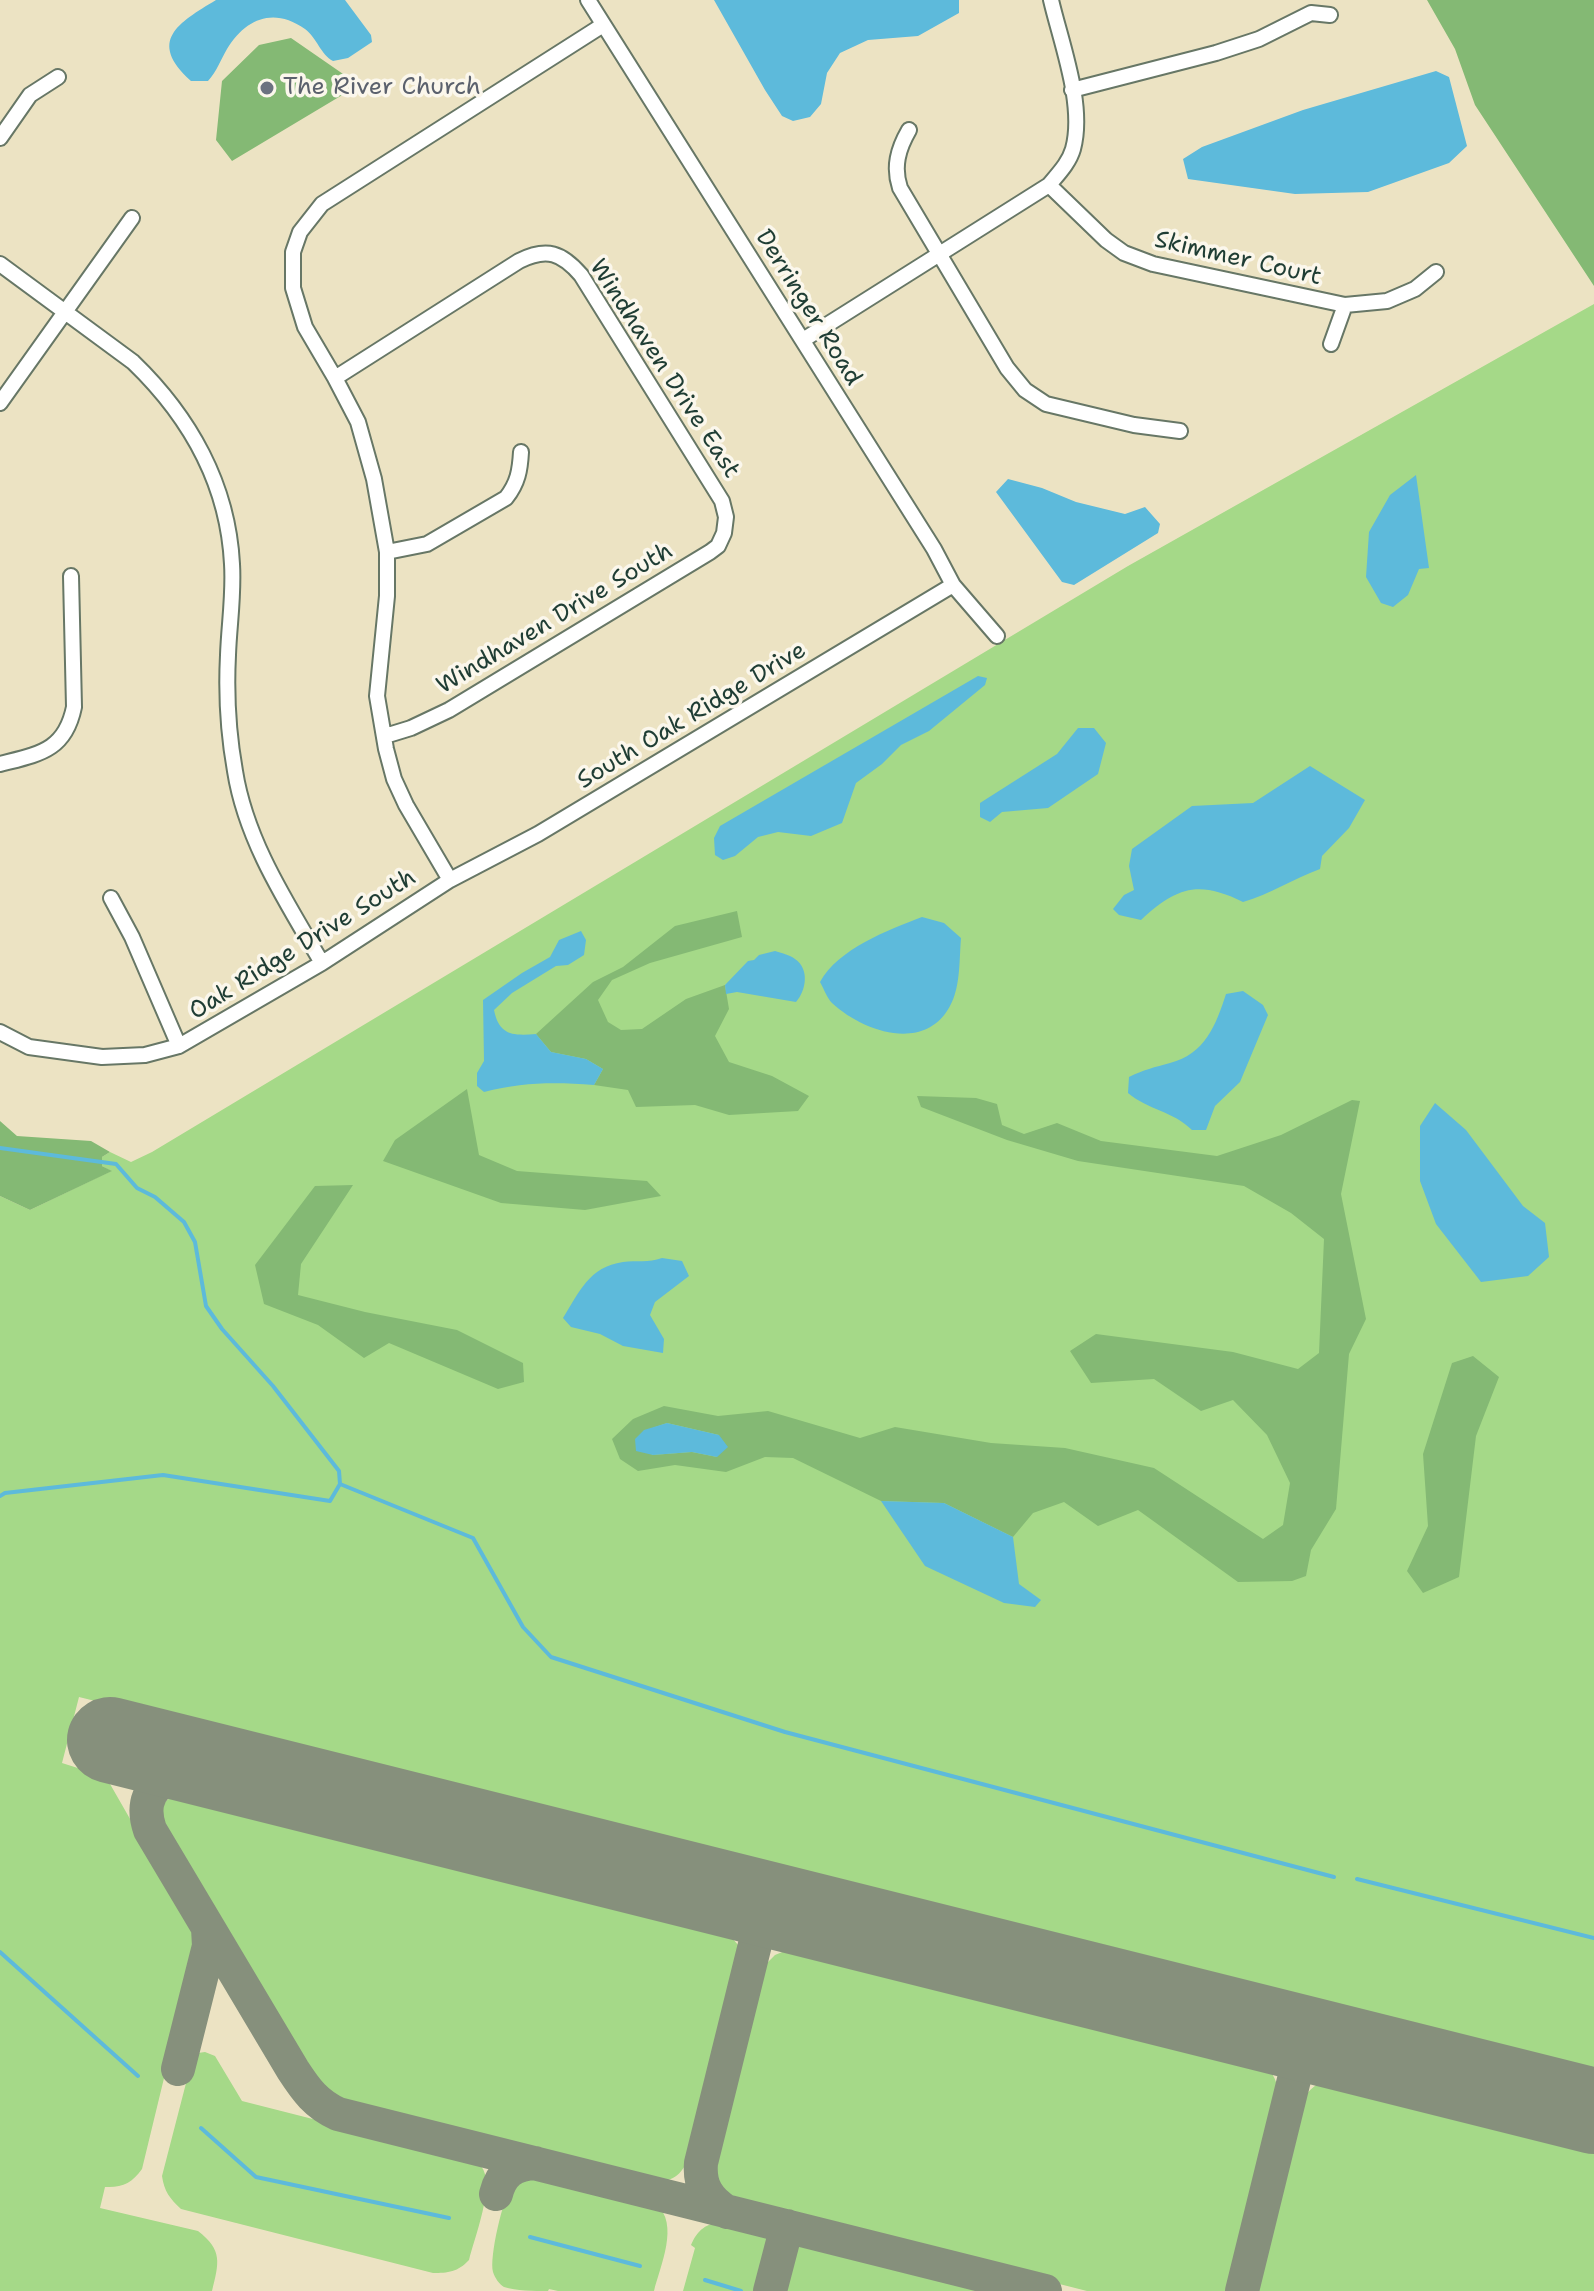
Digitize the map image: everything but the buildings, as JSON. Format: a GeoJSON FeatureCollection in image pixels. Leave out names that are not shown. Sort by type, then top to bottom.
{"type":"FeatureCollection","features":[{"type":"Feature","properties":{"kind":"street","name":"Derringer Road"},"geometry":{"type":"LineString","coordinates":[[588,0],[934,549],[953,585],[997,636]]}},
{"type":"Feature","properties":{"kind":"street"},"geometry":{"type":"LineString","coordinates":[[803,340],[1049,185],[1067,162],[1073,149],[1076,111],[1051,0]]}},
{"type":"Feature","properties":{"kind":"street"},"geometry":{"type":"LineString","coordinates":[[1072,90],[1216,53],[1259,39],[1311,13],[1330,15]]}},
{"type":"Feature","properties":{"kind":"street"},"geometry":{"type":"LineString","coordinates":[[450,880],[394,779],[377,696],[387,596],[387,552],[374,479],[358,422],[305,327],[298,308],[292,271],[293,252],[297,239],[322,204],[603,25]]}},
{"type":"Feature","properties":{"kind":"street"},"geometry":{"type":"LineString","coordinates":[[0,138],[30,95],[58,77]]}},
{"type":"Feature","properties":{"kind":"street"},"geometry":{"type":"LineString","coordinates":[[909,130],[896,161],[896,176],[907,203],[1007,368],[1025,390],[1046,404],[1071,411],[1134,425],[1180,431]]}},
{"type":"Feature","properties":{"kind":"street","name":"Skimmer Court"},"geometry":{"type":"LineString","coordinates":[[1049,185],[1106,240],[1124,253],[1153,264],[1345,305],[1387,301],[1415,289],[1436,272]]}},
{"type":"Feature","properties":{"kind":"street"},"geometry":{"type":"LineString","coordinates":[[0,403],[132,218]]}},
{"type":"Feature","properties":{"kind":"street","name":"Windhaven Drive East"},"geometry":{"type":"LineString","coordinates":[[335,378],[519,261],[534,254],[554,255],[569,261],[581,275],[710,479],[722,501],[726,517]]}},
{"type":"Feature","properties":{"kind":"street"},"geometry":{"type":"LineString","coordinates":[[0,264],[133,362],[151,379],[189,427],[220,491],[232,564],[227,715],[235,775],[267,865],[322,963]]}},
{"type":"Feature","properties":{"kind":"street"},"geometry":{"type":"LineString","coordinates":[[1331,344],[1345,305]]}},
{"type":"Feature","properties":{"kind":"street"},"geometry":{"type":"LineString","coordinates":[[387,552],[427,544],[506,498],[519,474],[521,452]]}},
{"type":"Feature","properties":{"kind":"street","name":"Windhaven Drive South"},"geometry":{"type":"LineString","coordinates":[[385,736],[449,710],[710,552],[718,546],[726,517]]}},
{"type":"Feature","properties":{"kind":"street"},"geometry":{"type":"LineString","coordinates":[[0,764],[50,749],[62,738],[71,723],[74,707],[71,576]]}},
{"type":"Feature","properties":{"kind":"street","name":"South Oak Ridge Drive"},"geometry":{"type":"LineString","coordinates":[[450,880],[538,834],[953,585]]}},
{"type":"Feature","properties":{"kind":"street","name":"Oak Ridge Drive South"},"geometry":{"type":"LineString","coordinates":[[0,1032],[29,1047],[102,1057],[145,1055],[179,1046],[322,963],[450,880]]}},
{"type":"Feature","properties":{"kind":"street"},"geometry":{"type":"LineString","coordinates":[[111,898],[132,937],[179,1046]]}},
{"type":"Feature","properties":{"kind":"green space"},"geometry":{"type":"Polygon","coordinates":[[[1427,0],[1594,0],[1594,286],[1475,105],[1455,49],[1427,0]]]}},
{"type":"Feature","properties":{"kind":"green space"},"geometry":{"type":"Polygon","coordinates":[[[291,38],[359,85],[232,161],[216,140],[222,81],[259,45],[291,38]]]}},
{"type":"Feature","properties":{"kind":"green space"},"geometry":{"type":"Polygon","coordinates":[[[1594,304],[1594,2073],[79,1697],[62,1763],[106,1777],[196,1934],[196,1946],[142,2169],[126,2184],[105,2187],[100,2208],[198,2231],[212,2244],[217,2258],[216,2272],[212,2291],[0,2291],[0,1196],[30,1210],[111,1171],[102,1166],[102,1157],[110,1152],[131,1162],[152,1152],[1128,566],[1594,304]]]}},
{"type":"Feature","properties":{"kind":"green space"},"geometry":{"type":"Polygon","coordinates":[[[737,911],[742,937],[650,963],[612,980],[598,1000],[608,1022],[621,1030],[642,1029],[686,999],[725,985],[729,1009],[715,1036],[729,1062],[772,1076],[809,1096],[798,1111],[729,1115],[695,1105],[636,1107],[628,1090],[594,1085],[603,1069],[586,1059],[551,1052],[536,1034],[593,982],[623,967],[675,926],[737,911]]]}},
{"type":"Feature","properties":{"kind":"green space"},"geometry":{"type":"Polygon","coordinates":[[[467,1089],[479,1155],[517,1171],[647,1181],[661,1196],[585,1210],[501,1203],[383,1161],[395,1140],[467,1089]]]}},
{"type":"Feature","properties":{"kind":"green space"},"geometry":{"type":"Polygon","coordinates":[[[917,1096],[976,1098],[997,1104],[1002,1125],[1024,1134],[1057,1123],[1101,1141],[1217,1156],[1281,1135],[1352,1100],[1360,1101],[1341,1194],[1366,1319],[1349,1354],[1336,1509],[1311,1550],[1306,1576],[1292,1581],[1238,1582],[1138,1510],[1098,1526],[1064,1502],[1033,1513],[1013,1537],[944,1503],[881,1501],[793,1458],[765,1457],[726,1472],[675,1465],[638,1471],[620,1459],[612,1439],[633,1419],[664,1406],[718,1416],[768,1411],[860,1438],[895,1427],[991,1443],[1065,1448],[1154,1468],[1263,1539],[1283,1525],[1290,1483],[1267,1435],[1233,1400],[1201,1411],[1154,1379],[1091,1383],[1070,1351],[1096,1334],[1233,1352],[1298,1369],[1319,1353],[1324,1239],[1291,1213],[1244,1186],[1078,1161],[1007,1140],[921,1107],[917,1096]],[[667,1423],[644,1431],[652,1455],[692,1452],[717,1457],[719,1435],[667,1423]]]}},
{"type":"Feature","properties":{"kind":"green space"},"geometry":{"type":"Polygon","coordinates":[[[0,1121],[17,1136],[91,1141],[110,1152],[102,1157],[102,1166],[112,1171],[30,1210],[0,1196],[0,1121]]]}},
{"type":"Feature","properties":{"kind":"green space"},"geometry":{"type":"Polygon","coordinates":[[[353,1185],[301,1264],[298,1295],[457,1330],[523,1363],[524,1382],[498,1389],[389,1343],[364,1358],[318,1325],[264,1304],[255,1265],[315,1186],[353,1185]]]}},
{"type":"Feature","properties":{"kind":"green space"},"geometry":{"type":"Polygon","coordinates":[[[1473,1356],[1499,1377],[1476,1436],[1459,1577],[1423,1593],[1407,1571],[1428,1526],[1423,1454],[1452,1363],[1473,1356]]]}},
{"type":"Feature","properties":{"kind":"green space"},"geometry":{"type":"Polygon","coordinates":[[[178,1795],[728,1933],[738,1945],[740,1957],[694,2146],[682,2170],[668,2180],[660,2181],[625,2175],[340,2104],[324,2095],[157,1823],[166,1802],[178,1795]]]}},
{"type":"Feature","properties":{"kind":"green space"},"geometry":{"type":"Polygon","coordinates":[[[792,1948],[1267,2067],[1276,2083],[1279,2102],[1231,2291],[1087,2291],[740,2203],[723,2194],[714,2181],[712,2168],[746,2021],[766,1964],[775,1955],[792,1948]]]}},
{"type":"Feature","properties":{"kind":"green space"},"geometry":{"type":"Polygon","coordinates":[[[198,2053],[215,2056],[242,2101],[470,2159],[480,2165],[485,2174],[485,2198],[469,2260],[452,2271],[433,2273],[181,2209],[168,2194],[162,2176],[192,2060],[198,2053]]]}},
{"type":"Feature","properties":{"kind":"green space"},"geometry":{"type":"Polygon","coordinates":[[[1323,2081],[1594,2148],[1594,2291],[1252,2291],[1297,2112],[1307,2094],[1323,2081]]]}},
{"type":"Feature","properties":{"kind":"green space"},"geometry":{"type":"Polygon","coordinates":[[[534,2174],[656,2204],[663,2212],[667,2234],[664,2258],[654,2291],[531,2291],[500,2284],[492,2265],[501,2214],[514,2184],[534,2174]]]}},
{"type":"Feature","properties":{"kind":"green space"},"geometry":{"type":"Polygon","coordinates":[[[723,2221],[1003,2291],[683,2291],[695,2248],[691,2245],[694,2239],[703,2228],[723,2221]]]}},
{"type":"Feature","properties":{"kind":"water"},"geometry":{"type":"Polygon","coordinates":[[[216,0],[345,0],[371,35],[372,42],[348,58],[333,61],[305,29],[294,22],[272,17],[262,19],[252,23],[235,38],[208,81],[191,81],[171,55],[173,34],[190,17],[216,0]]]}},
{"type":"Feature","properties":{"kind":"water"},"geometry":{"type":"Polygon","coordinates":[[[714,0],[959,0],[959,13],[918,36],[868,40],[840,53],[827,73],[821,104],[810,117],[793,121],[782,116],[765,90],[714,0]]]}},
{"type":"Feature","properties":{"kind":"water"},"geometry":{"type":"Polygon","coordinates":[[[1436,71],[1449,77],[1467,146],[1449,163],[1368,192],[1295,194],[1188,179],[1183,159],[1202,147],[1303,110],[1436,71]]]}},
{"type":"Feature","properties":{"kind":"water"},"geometry":{"type":"Polygon","coordinates":[[[1416,475],[1429,568],[1419,569],[1408,595],[1393,607],[1381,603],[1366,577],[1369,532],[1390,495],[1416,475]]]}},
{"type":"Feature","properties":{"kind":"water"},"geometry":{"type":"Polygon","coordinates":[[[1008,479],[1076,502],[1125,514],[1145,507],[1160,524],[1158,533],[1074,585],[1062,582],[996,492],[1008,479]]]}},
{"type":"Feature","properties":{"kind":"water"},"geometry":{"type":"Polygon","coordinates":[[[978,676],[987,678],[985,685],[929,731],[901,745],[856,783],[842,823],[811,836],[778,832],[758,837],[735,856],[723,860],[715,855],[714,838],[720,826],[978,676]]]}},
{"type":"Feature","properties":{"kind":"water"},"geometry":{"type":"Polygon","coordinates":[[[1078,728],[1094,728],[1106,743],[1098,774],[1048,808],[1002,812],[990,822],[980,817],[980,803],[1057,754],[1078,728]]]}},
{"type":"Feature","properties":{"kind":"water"},"geometry":{"type":"Polygon","coordinates":[[[1310,766],[1365,800],[1349,828],[1322,856],[1320,869],[1243,902],[1200,889],[1177,894],[1141,920],[1119,915],[1113,909],[1124,895],[1134,890],[1129,866],[1132,849],[1192,806],[1253,803],[1310,766]]]}},
{"type":"Feature","properties":{"kind":"water"},"geometry":{"type":"Polygon","coordinates":[[[922,917],[944,923],[961,938],[955,995],[947,1011],[935,1024],[906,1034],[890,1032],[858,1021],[832,1003],[820,982],[828,970],[865,942],[922,917]]]}},
{"type":"Feature","properties":{"kind":"water"},"geometry":{"type":"Polygon","coordinates":[[[581,931],[586,940],[584,955],[568,965],[556,966],[512,993],[494,1010],[499,1025],[508,1032],[536,1034],[551,1052],[586,1059],[603,1069],[594,1085],[539,1084],[484,1092],[477,1086],[477,1073],[484,1061],[483,1000],[550,957],[559,940],[581,931]]]}},
{"type":"Feature","properties":{"kind":"water"},"geometry":{"type":"Polygon","coordinates":[[[775,951],[793,958],[803,968],[804,986],[796,1002],[737,992],[726,994],[725,985],[748,961],[775,951]]]}},
{"type":"Feature","properties":{"kind":"water"},"geometry":{"type":"Polygon","coordinates":[[[1243,991],[1263,1005],[1268,1015],[1240,1082],[1215,1106],[1206,1130],[1192,1130],[1128,1093],[1129,1077],[1192,1053],[1213,1027],[1226,994],[1243,991]]]}},
{"type":"Feature","properties":{"kind":"water"},"geometry":{"type":"Polygon","coordinates":[[[1435,1103],[1466,1130],[1523,1206],[1545,1223],[1549,1257],[1528,1276],[1481,1282],[1436,1224],[1420,1181],[1420,1126],[1435,1103]]]}},
{"type":"Feature","properties":{"kind":"water"},"geometry":{"type":"Polygon","coordinates":[[[662,1258],[682,1261],[689,1276],[655,1302],[650,1315],[664,1339],[663,1353],[623,1346],[600,1334],[571,1327],[563,1318],[580,1290],[602,1269],[623,1262],[662,1258]]]}},
{"type":"Feature","properties":{"kind":"water"},"geometry":{"type":"Polygon","coordinates":[[[667,1423],[719,1435],[728,1447],[717,1457],[692,1452],[653,1455],[636,1451],[635,1439],[644,1430],[667,1423]]]}},
{"type":"Feature","properties":{"kind":"water"},"geometry":{"type":"Polygon","coordinates":[[[881,1501],[944,1503],[1013,1537],[1019,1584],[1041,1600],[1035,1607],[1004,1603],[925,1566],[881,1501]]]}},
{"type":"Feature","properties":{"kind":"waterway"},"geometry":{"type":"LineString","coordinates":[[0,1148],[116,1164],[137,1188],[155,1197],[184,1222],[195,1242],[206,1306],[339,1471],[340,1484],[330,1501],[163,1475],[0,1496]]}},
{"type":"Feature","properties":{"kind":"waterway"},"geometry":{"type":"LineString","coordinates":[[340,1484],[473,1538],[523,1627],[551,1657],[785,1732],[1334,1877]]}},
{"type":"Feature","properties":{"kind":"waterway"},"geometry":{"type":"LineString","coordinates":[[1357,1879],[1594,1938]]}},
{"type":"Feature","properties":{"kind":"waterway"},"geometry":{"type":"LineString","coordinates":[[0,1952],[138,2076]]}},
{"type":"Feature","properties":{"kind":"waterway"},"geometry":{"type":"LineString","coordinates":[[201,2128],[256,2177],[449,2218]]}},
{"type":"Feature","properties":{"kind":"waterway"},"geometry":{"type":"LineString","coordinates":[[530,2237],[640,2266]]}},
{"type":"Feature","properties":{"kind":"waterway"},"geometry":{"type":"LineString","coordinates":[[705,2280],[741,2291]]}},
{"type":"Feature","properties":{"kind":"taxiway"},"geometry":{"type":"LineString","coordinates":[[199,1763],[165,1779],[151,1794],[147,1804],[150,1830],[293,2070],[312,2096],[330,2110],[1045,2291]]}},
{"type":"Feature","properties":{"kind":"taxiway"},"geometry":{"type":"LineString","coordinates":[[727,2212],[706,2192],[701,2163],[765,1904]]}},
{"type":"Feature","properties":{"kind":"taxiway"},"geometry":{"type":"LineString","coordinates":[[178,2069],[209,1946],[208,1928]]}},
{"type":"Feature","properties":{"kind":"taxiway"},"geometry":{"type":"LineString","coordinates":[[1242,2291],[1304,2039]]}},
{"type":"Feature","properties":{"kind":"taxiway"},"geometry":{"type":"LineString","coordinates":[[496,2194],[509,2171],[520,2165],[535,2163]]}},
{"type":"Feature","properties":{"kind":"taxiway"},"geometry":{"type":"LineString","coordinates":[[770,2291],[787,2226]]}},
{"type":"Feature","properties":{"kind":"runway"},"geometry":{"type":"LineString","coordinates":[[110,1740],[1594,2111]]}},
{"type":"Feature","properties":{"kind":"place","name":"The River Church"},"geometry":{"type":"Point","coordinates":[267,88]}}]}
